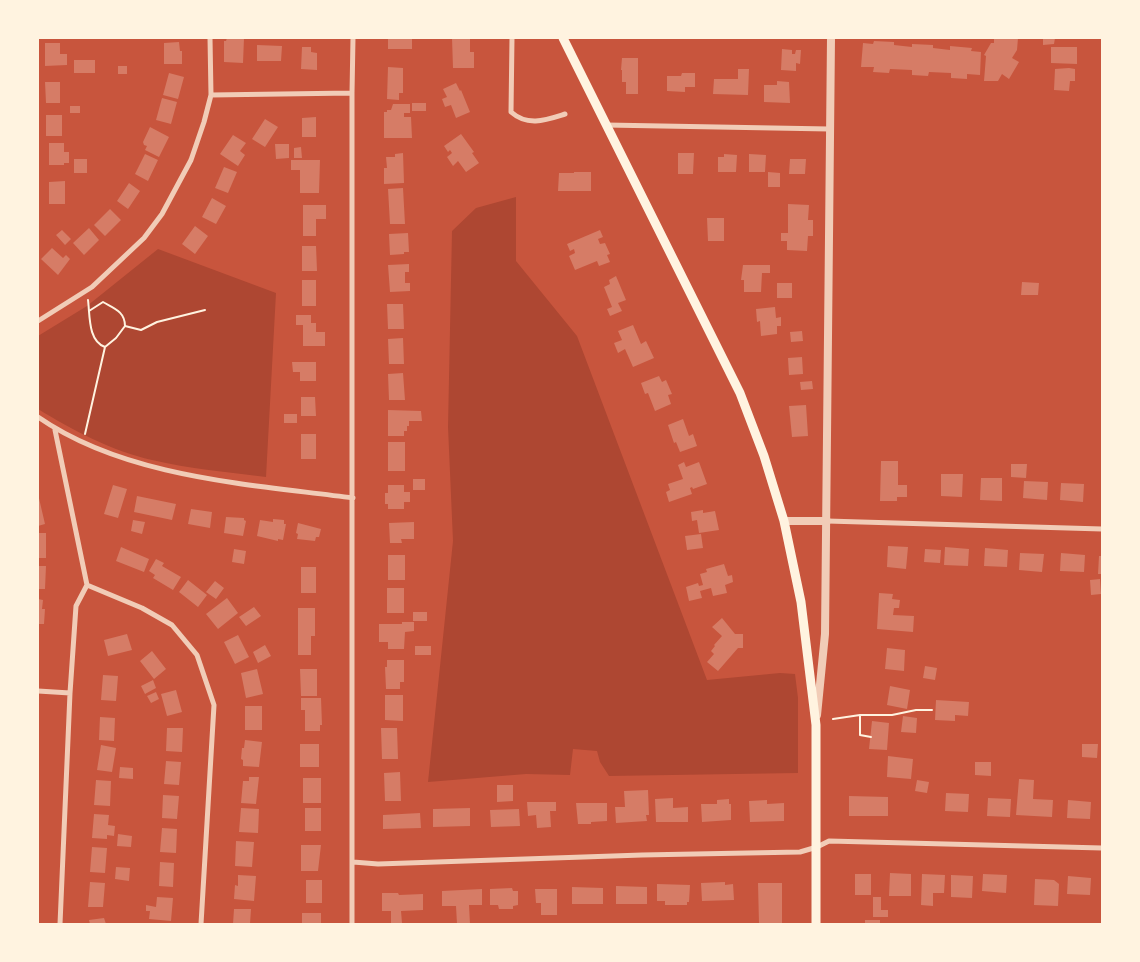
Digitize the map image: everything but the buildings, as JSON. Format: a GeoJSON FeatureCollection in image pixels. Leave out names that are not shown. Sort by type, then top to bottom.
{"type":"FeatureCollection","features":[{"type":"Feature","properties":{"kind":"main road"},"geometry":{"type":"LineString","coordinates":[[563,38],[740,393],[764,456],[784,521],[802,602],[810,658],[816,725],[816,924]]}},
{"type":"Feature","properties":{"kind":"street"},"geometry":{"type":"LineString","coordinates":[[38,320],[87,290],[121,261],[144,238],[162,214],[191,160],[204,122],[211,95],[210,38]]}},
{"type":"Feature","properties":{"kind":"street"},"geometry":{"type":"LineString","coordinates":[[352,924],[353,38]]}},
{"type":"Feature","properties":{"kind":"street"},"geometry":{"type":"LineString","coordinates":[[512,38],[511,112],[519,119],[538,122],[565,114]]}},
{"type":"Feature","properties":{"kind":"street"},"geometry":{"type":"LineString","coordinates":[[816,725],[825,634],[831,38]]}},
{"type":"Feature","properties":{"kind":"street"},"geometry":{"type":"LineString","coordinates":[[211,95],[352,92]]}},
{"type":"Feature","properties":{"kind":"street"},"geometry":{"type":"LineString","coordinates":[[606,125],[829,129]]}},
{"type":"Feature","properties":{"kind":"street"},"geometry":{"type":"LineString","coordinates":[[38,417],[55,430],[83,443],[137,462],[186,476],[353,498]]}},
{"type":"Feature","properties":{"kind":"street"},"geometry":{"type":"LineString","coordinates":[[55,430],[86,585],[76,606],[70,693],[60,924]]}},
{"type":"Feature","properties":{"kind":"street"},"geometry":{"type":"LineString","coordinates":[[784,521],[1102,529]]}},
{"type":"Feature","properties":{"kind":"street"},"geometry":{"type":"LineString","coordinates":[[86,585],[142,608],[172,625],[197,655],[214,705],[202,924]]}},
{"type":"Feature","properties":{"kind":"street"},"geometry":{"type":"LineString","coordinates":[[38,691],[70,693]]}},
{"type":"Feature","properties":{"kind":"street"},"geometry":{"type":"LineString","coordinates":[[352,862],[378,864],[800,852],[829,841],[1102,848]]}},
{"type":"Feature","properties":{"kind":"path"},"geometry":{"type":"LineString","coordinates":[[87,290],[94,338],[99,345],[105,347]]}},
{"type":"Feature","properties":{"kind":"path"},"geometry":{"type":"LineString","coordinates":[[83,443],[105,347],[116,338],[125,326],[122,314],[103,302],[89,311]]}},
{"type":"Feature","properties":{"kind":"path"},"geometry":{"type":"LineString","coordinates":[[125,326],[140,330],[157,322],[205,310]]}},
{"type":"Feature","properties":{"kind":"path"},"geometry":{"type":"LineString","coordinates":[[833,719],[860,715],[892,715],[916,710],[932,710]]}},
{"type":"Feature","properties":{"kind":"path"},"geometry":{"type":"LineString","coordinates":[[860,715],[860,735],[870,736]]}},
{"type":"Feature","properties":{"kind":"shaded area"},"geometry":{"type":"Polygon","coordinates":[[[516,197],[516,261],[577,336],[707,680],[780,673],[795,674],[798,698],[798,773],[609,776],[600,762],[597,751],[573,749],[570,775],[526,774],[428,782],[453,541],[448,427],[452,231],[476,208],[516,197]]]}},
{"type":"Feature","properties":{"kind":"shaded area"},"geometry":{"type":"Polygon","coordinates":[[[158,249],[276,293],[266,477],[180,466],[137,456],[93,439],[38,409],[38,336],[87,306],[158,249]]]}}]}
